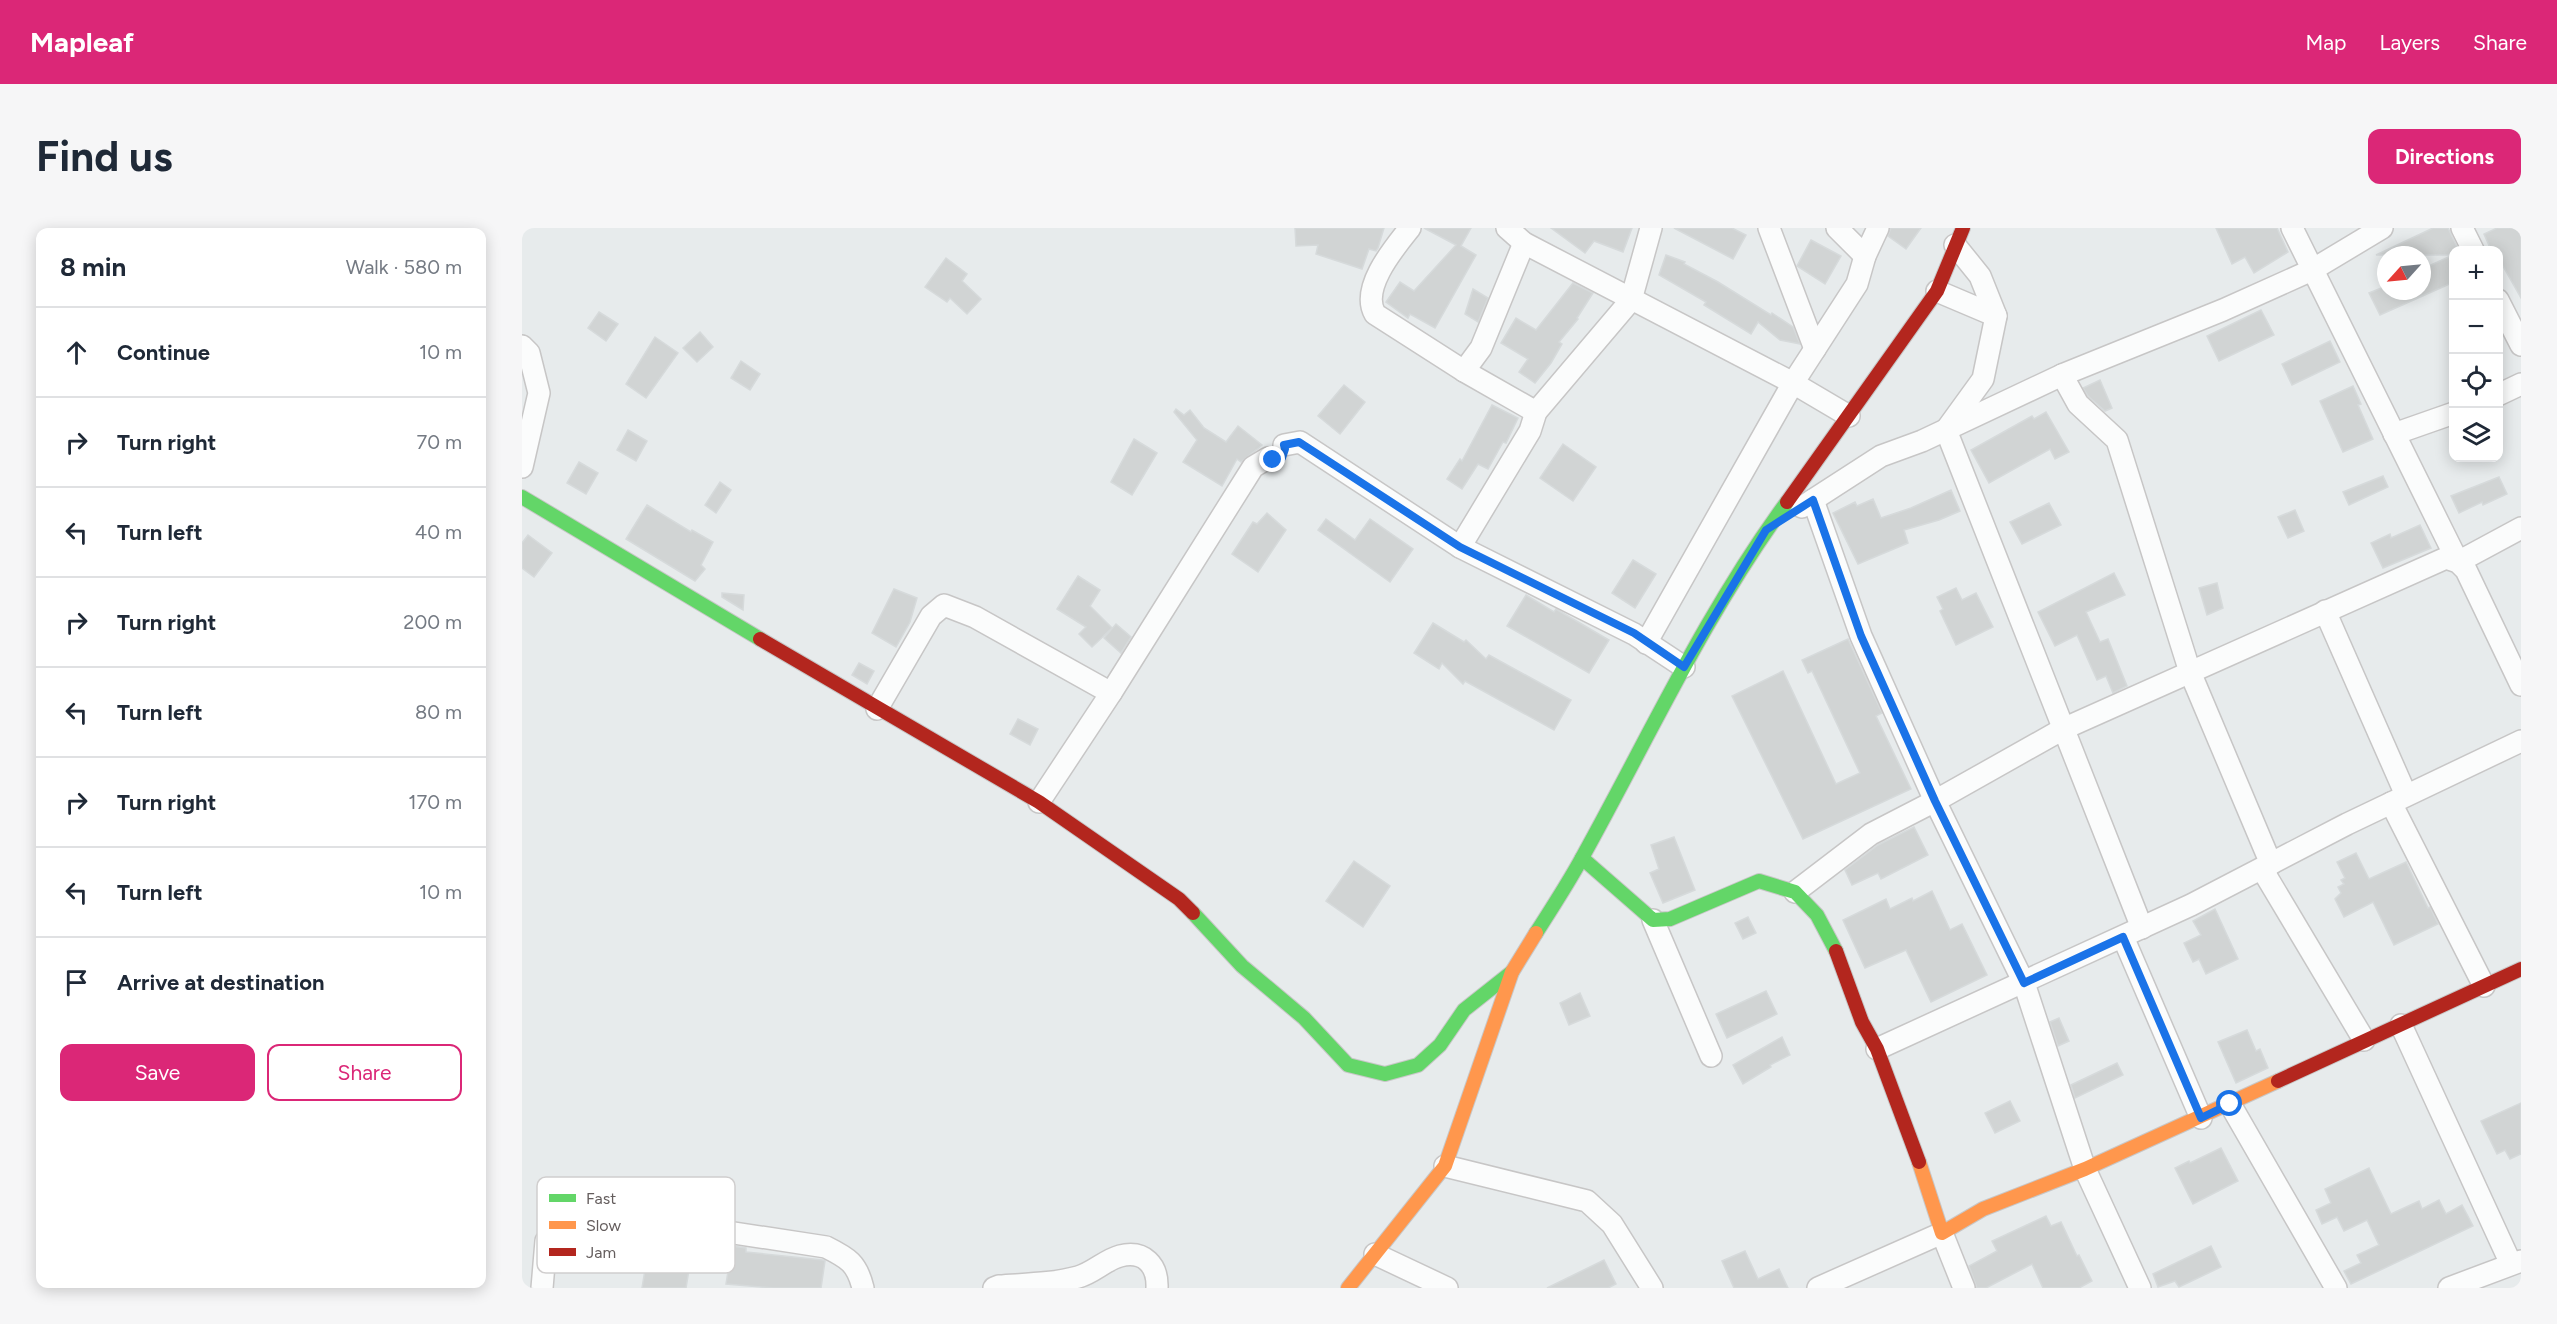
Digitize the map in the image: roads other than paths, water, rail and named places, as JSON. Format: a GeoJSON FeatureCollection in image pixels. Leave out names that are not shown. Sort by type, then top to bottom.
{"type":"FeatureCollection","features":[{"type":"Feature","properties":{"kind":"street"},"geometry":{"type":"LineString","coordinates":[[1410,228],[1385,260],[1374,286],[1371,308],[1375,314],[1464,371],[1536,412]]}},
{"type":"Feature","properties":{"kind":"street"},"geometry":{"type":"LineString","coordinates":[[1507,228],[1524,243],[1793,383],[1849,416]]}},
{"type":"Feature","properties":{"kind":"street"},"geometry":{"type":"LineString","coordinates":[[1460,547],[1530,431],[1536,412],[1631,300],[1652,228]]}},
{"type":"Feature","properties":{"kind":"street"},"geometry":{"type":"LineString","coordinates":[[1769,228],[1815,349]]}},
{"type":"Feature","properties":{"kind":"street"},"geometry":{"type":"LineString","coordinates":[[1837,228],[1865,256]]}},
{"type":"Feature","properties":{"kind":"street"},"geometry":{"type":"LineString","coordinates":[[1646,643],[1793,383],[1857,284],[1865,256],[1878,228]]}},
{"type":"Feature","properties":{"kind":"street"},"geometry":{"type":"LineString","coordinates":[[2292,228],[2458,562],[2466,570],[2521,685]]}},
{"type":"Feature","properties":{"kind":"street"},"geometry":{"type":"LineString","coordinates":[[1766,530],[1881,456],[1946,430],[2062,375],[2223,310],[2312,270],[2382,228]]}},
{"type":"Feature","properties":{"kind":"street"},"geometry":{"type":"LineString","coordinates":[[2462,228],[2471,246]]}},
{"type":"Feature","properties":{"kind":"street"},"geometry":{"type":"LineString","coordinates":[[1348,1288],[1445,1166],[1512,972],[1582,858],[1684,667],[1766,530],[1937,291],[1959,236]]}},
{"type":"Feature","properties":{"kind":"street"},"geometry":{"type":"LineString","coordinates":[[1946,430],[1983,379],[1996,316],[1980,276],[1959,236]]}},
{"type":"Feature","properties":{"kind":"street"},"geometry":{"type":"LineString","coordinates":[[1464,371],[1481,348],[1524,243]]}},
{"type":"Feature","properties":{"kind":"street"},"geometry":{"type":"LineString","coordinates":[[1937,291],[1996,316]]}},
{"type":"Feature","properties":{"kind":"street"},"geometry":{"type":"LineString","coordinates":[[2503,308],[2521,345]]}},
{"type":"Feature","properties":{"kind":"street"},"geometry":{"type":"LineString","coordinates":[[522,346],[530,352],[539,393],[522,467]]}},
{"type":"Feature","properties":{"kind":"street"},"geometry":{"type":"LineString","coordinates":[[2062,375],[2078,404],[2117,440],[2190,672],[2266,867],[2364,1040]]}},
{"type":"Feature","properties":{"kind":"street"},"geometry":{"type":"LineString","coordinates":[[2503,393],[2521,384]]}},
{"type":"Feature","properties":{"kind":"street"},"geometry":{"type":"LineString","coordinates":[[2394,434],[2449,415]]}},
{"type":"Feature","properties":{"kind":"street"},"geometry":{"type":"LineString","coordinates":[[1946,430],[2063,729],[2132,933],[2201,1118]]}},
{"type":"Feature","properties":{"kind":"street"},"geometry":{"type":"LineString","coordinates":[[1039,802],[1111,693],[1253,466],[1299,442],[1460,547],[1634,633],[1684,667]]}},
{"type":"Feature","properties":{"kind":"street"},"geometry":{"type":"LineString","coordinates":[[522,497],[877,709],[1039,802],[1179,899],[1242,966],[1304,1018],[1348,1065],[1385,1074],[1418,1065],[1440,1045],[1464,1010],[1512,972]]}},
{"type":"Feature","properties":{"kind":"street"},"geometry":{"type":"LineString","coordinates":[[1813,500],[1861,636],[1935,801],[2024,983],[2085,1169],[2140,1288]]}},
{"type":"Feature","properties":{"kind":"street"},"geometry":{"type":"LineString","coordinates":[[1795,892],[1870,834],[1935,801],[2063,729],[2427,564],[2446,558],[2458,562],[2521,528]]}},
{"type":"Feature","properties":{"kind":"street"},"geometry":{"type":"LineString","coordinates":[[877,709],[930,616],[944,606],[975,617],[1111,693]]}},
{"type":"Feature","properties":{"kind":"street"},"geometry":{"type":"LineString","coordinates":[[2325,611],[2399,799],[2484,986]]}},
{"type":"Feature","properties":{"kind":"street"},"geometry":{"type":"LineString","coordinates":[[1877,1049],[2132,933],[2399,799],[2521,741]]}},
{"type":"Feature","properties":{"kind":"street"},"geometry":{"type":"LineString","coordinates":[[1582,858],[1653,920],[1711,1056]]}},
{"type":"Feature","properties":{"kind":"street"},"geometry":{"type":"LineString","coordinates":[[1653,920],[1670,919],[1759,881],[1795,892],[1817,915],[1834,945],[1862,1022],[1877,1049],[1927,1182],[1942,1233],[1964,1288]]}},
{"type":"Feature","properties":{"kind":"street"},"geometry":{"type":"LineString","coordinates":[[1818,1288],[1942,1233],[1983,1209],[2085,1169],[2201,1118],[2364,1040],[2521,969]]}},
{"type":"Feature","properties":{"kind":"street"},"geometry":{"type":"LineString","coordinates":[[2400,1025],[2516,1262],[2449,1288]]}},
{"type":"Feature","properties":{"kind":"street"},"geometry":{"type":"LineString","coordinates":[[2230,1104],[2336,1288]]}},
{"type":"Feature","properties":{"kind":"street"},"geometry":{"type":"LineString","coordinates":[[1445,1166],[1587,1201],[1612,1224],[1652,1288]]}},
{"type":"Feature","properties":{"kind":"street"},"geometry":{"type":"LineString","coordinates":[[735,1233],[826,1247],[849,1258],[860,1276],[863,1288]]}},
{"type":"Feature","properties":{"kind":"street"},"geometry":{"type":"LineString","coordinates":[[1375,1254],[1447,1288]]}},
{"type":"Feature","properties":{"kind":"street"},"geometry":{"type":"LineString","coordinates":[[994,1288],[1081,1277],[1120,1256],[1141,1256],[1153,1265],[1157,1288]]}},
{"type":"Feature","properties":{"kind":"street"},"geometry":{"type":"LineString","coordinates":[[542,1288],[543,1273]]}}]}
